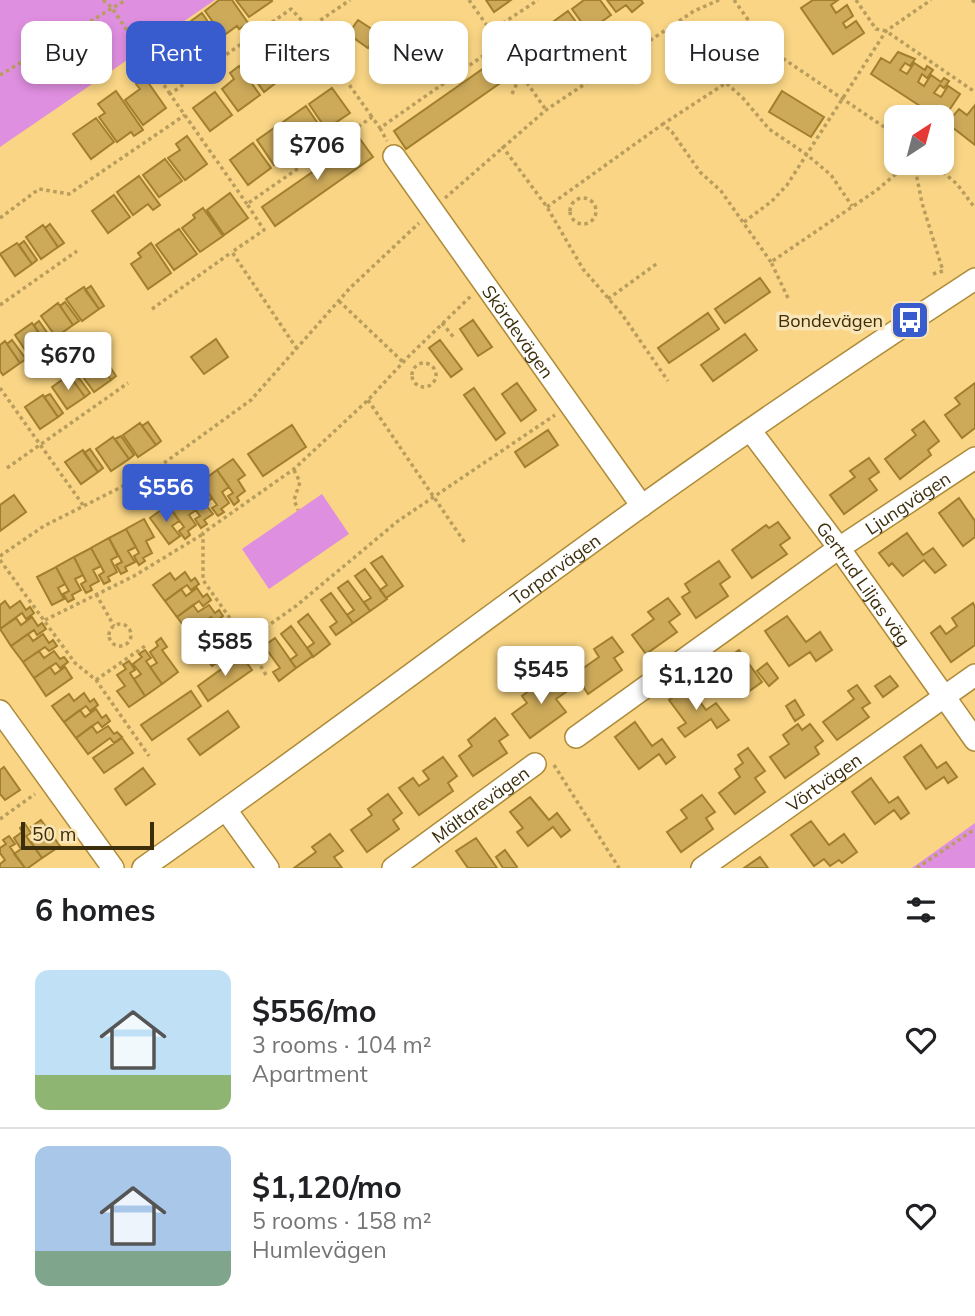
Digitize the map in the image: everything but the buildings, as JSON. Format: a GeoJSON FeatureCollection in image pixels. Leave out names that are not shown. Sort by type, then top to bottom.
{"type":"FeatureCollection","features":[{"type":"Feature","properties":{"kind":"street","name":"Skördevägen"},"geometry":{"type":"LineString","coordinates":[[394,156],[642,506]]}},
{"type":"Feature","properties":{"kind":"street","name":"Torparvägen"},"geometry":{"type":"LineString","coordinates":[[144,868],[642,506],[975,279]]}},
{"type":"Feature","properties":{"kind":"street","name":"Gertrud Liljas väg"},"geometry":{"type":"LineString","coordinates":[[750,430],[839,548],[975,740]]}},
{"type":"Feature","properties":{"kind":"street","name":"Ljungvägen"},"geometry":{"type":"LineString","coordinates":[[576,737],[839,548],[975,458]]}},
{"type":"Feature","properties":{"kind":"street","name":"Vörtvägen"},"geometry":{"type":"LineString","coordinates":[[702,868],[943,695],[975,675]]}},
{"type":"Feature","properties":{"kind":"street"},"geometry":{"type":"LineString","coordinates":[[0,711],[113,868]]}},
{"type":"Feature","properties":{"kind":"street","name":"Mältarevägen"},"geometry":{"type":"LineString","coordinates":[[393,868],[542,760]]}},
{"type":"Feature","properties":{"kind":"street"},"geometry":{"type":"LineString","coordinates":[[226,810],[268,868]]}},
{"type":"Feature","properties":{"kind":"path"},"geometry":{"type":"LineString","coordinates":[[103,0],[112,8],[264,230],[152,309]]}},
{"type":"Feature","properties":{"kind":"path"},"geometry":{"type":"LineString","coordinates":[[0,75],[126,0]]}},
{"type":"Feature","properties":{"kind":"path"},"geometry":{"type":"LineString","coordinates":[[319,21],[350,0]]}},
{"type":"Feature","properties":{"kind":"path"},"geometry":{"type":"LineString","coordinates":[[469,0],[483,21]]}},
{"type":"Feature","properties":{"kind":"path"},"geometry":{"type":"LineString","coordinates":[[507,21],[538,0]]}},
{"type":"Feature","properties":{"kind":"path"},"geometry":{"type":"LineString","coordinates":[[149,756],[96,680],[75,663],[0,558],[44,526],[153,471],[251,400],[339,301],[502,146],[546,110],[694,11],[719,0]]}},
{"type":"Feature","properties":{"kind":"path"},"geometry":{"type":"LineString","coordinates":[[733,0],[748,21]]}},
{"type":"Feature","properties":{"kind":"path"},"geometry":{"type":"LineString","coordinates":[[856,0],[876,29],[886,31],[975,92]]}},
{"type":"Feature","properties":{"kind":"path"},"geometry":{"type":"LineString","coordinates":[[744,222],[772,201],[787,185],[886,31],[930,0]]}},
{"type":"Feature","properties":{"kind":"path"},"geometry":{"type":"LineString","coordinates":[[274,21],[291,9],[302,21]]}},
{"type":"Feature","properties":{"kind":"path"},"geometry":{"type":"LineString","coordinates":[[170,94],[240,45]]}},
{"type":"Feature","properties":{"kind":"path"},"geometry":{"type":"LineString","coordinates":[[349,84],[380,128],[482,57]]}},
{"type":"Feature","properties":{"kind":"path"},"geometry":{"type":"LineString","coordinates":[[784,60],[884,127]]}},
{"type":"Feature","properties":{"kind":"path"},"geometry":{"type":"LineString","coordinates":[[512,94],[516,84]]}},
{"type":"Feature","properties":{"kind":"path"},"geometry":{"type":"LineString","coordinates":[[528,84],[546,110]]}},
{"type":"Feature","properties":{"kind":"path"},"geometry":{"type":"LineString","coordinates":[[547,207],[663,124],[724,84]]}},
{"type":"Feature","properties":{"kind":"path"},"geometry":{"type":"LineString","coordinates":[[727,84],[769,129],[831,175],[852,206]]}},
{"type":"Feature","properties":{"kind":"path"},"geometry":{"type":"LineString","coordinates":[[0,218],[39,189],[69,194],[185,115]]}},
{"type":"Feature","properties":{"kind":"path"},"geometry":{"type":"LineString","coordinates":[[247,204],[372,117]]}},
{"type":"Feature","properties":{"kind":"path"},"geometry":{"type":"LineString","coordinates":[[663,124],[744,222],[772,262],[788,298]]}},
{"type":"Feature","properties":{"kind":"path"},"geometry":{"type":"LineString","coordinates":[[502,146],[547,207],[583,269],[621,313],[668,381]]}},
{"type":"Feature","properties":{"kind":"path"},"geometry":{"type":"LineString","coordinates":[[772,262],[896,175]]}},
{"type":"Feature","properties":{"kind":"path"},"geometry":{"type":"LineString","coordinates":[[915,175],[943,271],[933,274]]}},
{"type":"Feature","properties":{"kind":"path"},"geometry":{"type":"LineString","coordinates":[[946,175],[957,184],[975,208]]}},
{"type":"Feature","properties":{"kind":"path"},"geometry":{"type":"LineString","coordinates":[[569,191],[574,200]]}},
{"type":"Feature","properties":{"kind":"path"},"geometry":{"type":"LineString","coordinates":[[584,198],[594,203],[596,213],[591,222],[581,225],[572,220],[569,209],[574,200],[584,198]]}},
{"type":"Feature","properties":{"kind":"path"},"geometry":{"type":"LineString","coordinates":[[0,305],[77,251]]}},
{"type":"Feature","properties":{"kind":"path"},"geometry":{"type":"LineString","coordinates":[[232,252],[297,349]]}},
{"type":"Feature","properties":{"kind":"path"},"geometry":{"type":"LineString","coordinates":[[608,299],[659,262]]}},
{"type":"Feature","properties":{"kind":"path"},"geometry":{"type":"LineString","coordinates":[[45,620],[134,576],[203,533],[294,469],[368,400],[465,300],[486,286]]}},
{"type":"Feature","properties":{"kind":"path"},"geometry":{"type":"LineString","coordinates":[[339,301],[403,362]]}},
{"type":"Feature","properties":{"kind":"path"},"geometry":{"type":"LineString","coordinates":[[442,323],[455,339]]}},
{"type":"Feature","properties":{"kind":"path"},"geometry":{"type":"LineString","coordinates":[[409,356],[416,366]]}},
{"type":"Feature","properties":{"kind":"path"},"geometry":{"type":"LineString","coordinates":[[424,363],[433,366],[436,375],[433,383],[424,387],[415,383],[412,375],[416,366],[424,363]]}},
{"type":"Feature","properties":{"kind":"path"},"geometry":{"type":"LineString","coordinates":[[7,468],[128,383]]}},
{"type":"Feature","properties":{"kind":"path"},"geometry":{"type":"LineString","coordinates":[[0,388],[82,505]]}},
{"type":"Feature","properties":{"kind":"path"},"geometry":{"type":"LineString","coordinates":[[368,400],[465,542]]}},
{"type":"Feature","properties":{"kind":"path"},"geometry":{"type":"LineString","coordinates":[[247,641],[296,606],[398,521],[571,404]]}},
{"type":"Feature","properties":{"kind":"path"},"geometry":{"type":"LineString","coordinates":[[294,469],[300,482],[294,500],[298,510]]}},
{"type":"Feature","properties":{"kind":"path"},"geometry":{"type":"LineString","coordinates":[[203,533],[202,580],[247,641],[266,675]]}},
{"type":"Feature","properties":{"kind":"path"},"geometry":{"type":"LineString","coordinates":[[96,594],[114,626]]}},
{"type":"Feature","properties":{"kind":"path"},"geometry":{"type":"LineString","coordinates":[[122,624],[129,629],[131,637],[127,644],[118,646],[111,642],[109,633],[114,626],[122,624]]}},
{"type":"Feature","properties":{"kind":"path"},"geometry":{"type":"LineString","coordinates":[[127,644],[134,654]]}},
{"type":"Feature","properties":{"kind":"path"},"geometry":{"type":"LineString","coordinates":[[96,680],[145,646]]}},
{"type":"Feature","properties":{"kind":"path"},"geometry":{"type":"LineString","coordinates":[[542,760],[619,868]]}},
{"type":"Feature","properties":{"kind":"path"},"geometry":{"type":"LineString","coordinates":[[0,819],[51,782]]}},
{"type":"Feature","properties":{"kind":"path"},"geometry":{"type":"LineString","coordinates":[[917,868],[975,829]]}},
{"type":"Feature","properties":{"kind":"shaded area"},"geometry":{"type":"Polygon","coordinates":[[[0,0],[215,0],[184,21],[126,21],[126,61],[112,70],[112,21],[21,21],[21,84],[92,84],[0,147],[0,0]]]}},
{"type":"Feature","properties":{"kind":"shaded area"},"geometry":{"type":"Polygon","coordinates":[[[322,494],[349,534],[269,589],[242,549],[322,494]]]}},
{"type":"Feature","properties":{"kind":"shaded area"},"geometry":{"type":"Polygon","coordinates":[[[975,823],[975,868],[912,868],[975,823]]]}},
{"type":"Feature","properties":{"kind":"place","name":"Bondevägen"},"geometry":{"type":"Point","coordinates":[910,320]}}]}
